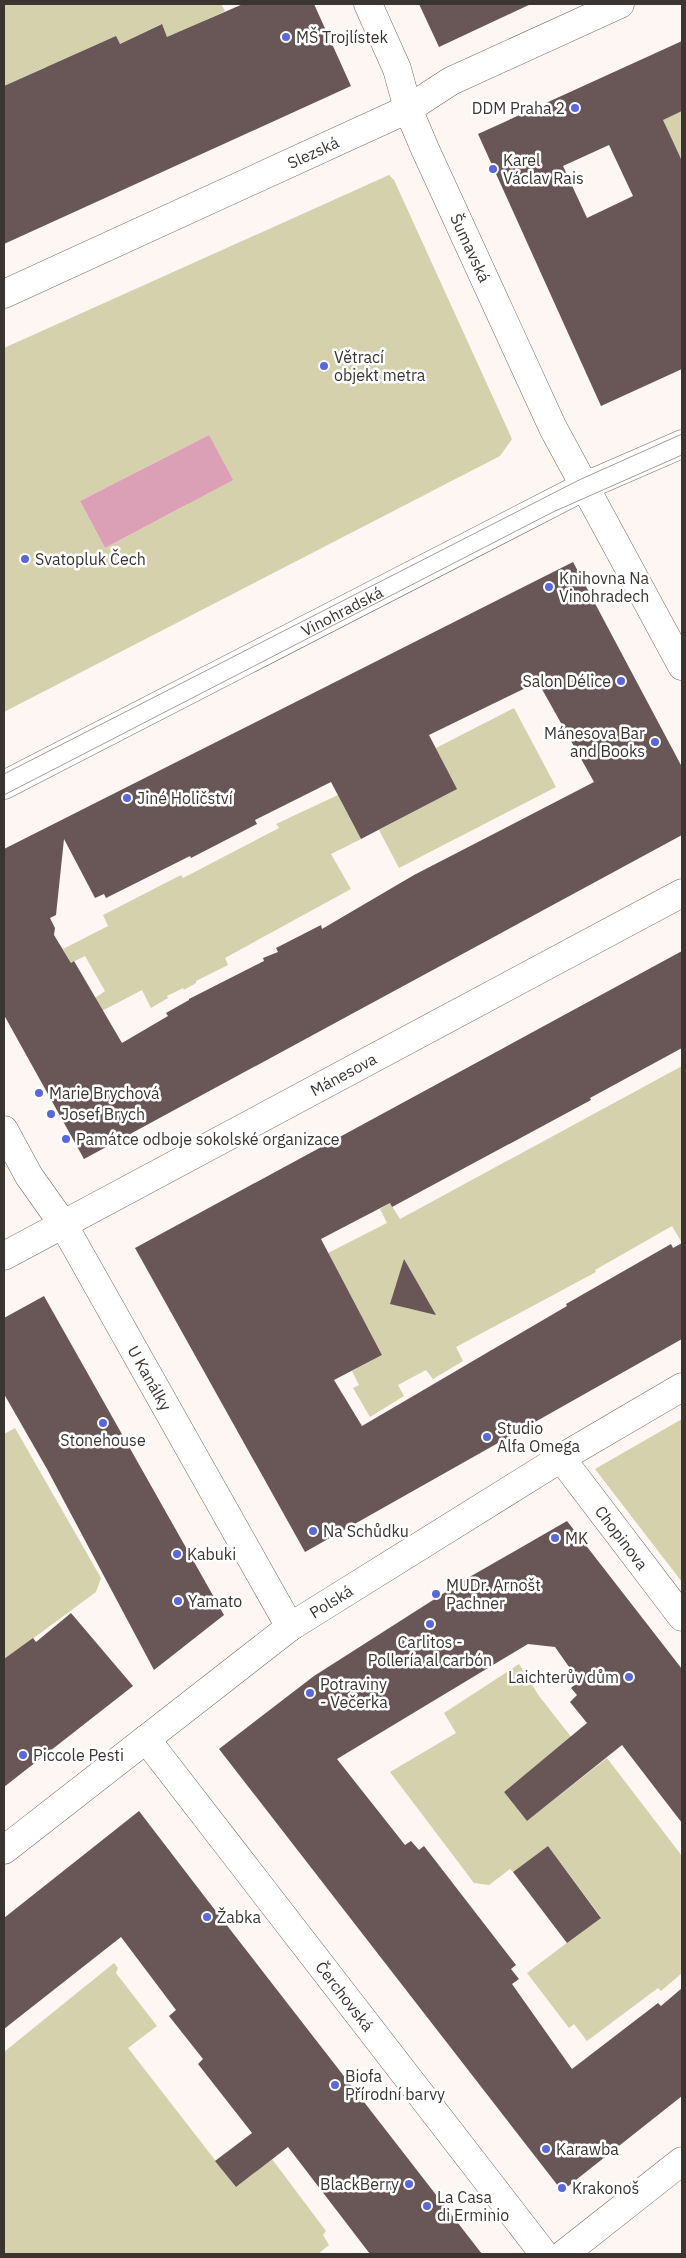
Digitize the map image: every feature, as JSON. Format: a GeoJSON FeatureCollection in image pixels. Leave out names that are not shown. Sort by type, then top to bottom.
{"type":"FeatureCollection","features":[{"type":"Feature","properties":{"kind":"street","name":"Šumavská"},"geometry":{"type":"LineString","coordinates":[[368,4],[398,69],[408,109],[553,428],[682,666]]}},
{"type":"Feature","properties":{"kind":"street","name":"Slezská"},"geometry":{"type":"LineString","coordinates":[[4,294],[408,109],[451,81],[620,4]]}},
{"type":"Feature","properties":{"kind":"street","name":"Vinohradská"},"geometry":{"type":"LineString","coordinates":[[4,785],[584,487],[682,444]]}},
{"type":"Feature","properties":{"kind":"street","name":"Mánesova"},"geometry":{"type":"LineString","coordinates":[[4,1256],[682,893]]}},
{"type":"Feature","properties":{"kind":"street","name":"U Kanálky"},"geometry":{"type":"LineString","coordinates":[[4,1130],[29,1176],[62,1224],[290,1628]]}},
{"type":"Feature","properties":{"kind":"street","name":"Polská"},"geometry":{"type":"LineString","coordinates":[[4,1850],[290,1628],[561,1458],[682,1387]]}},
{"type":"Feature","properties":{"kind":"street","name":"Chopinova"},"geometry":{"type":"LineString","coordinates":[[561,1458],[682,1617]]}},
{"type":"Feature","properties":{"kind":"street","name":"Čerchovská"},"geometry":{"type":"LineString","coordinates":[[146,1739],[544,2254]]}},
{"type":"Feature","properties":{"kind":"street"},"geometry":{"type":"LineString","coordinates":[[564,2254],[682,2161]]}},
{"type":"Feature","properties":{"kind":"shaded area"},"geometry":{"type":"Polygon","coordinates":[[[4,4],[221,4],[225,11],[204,21],[173,49],[161,24],[120,44],[46,67],[4,86],[4,4]]]}},
{"type":"Feature","properties":{"kind":"shaded area"},"geometry":{"type":"Polygon","coordinates":[[[682,111],[682,161],[662,120],[682,111]]]}},
{"type":"Feature","properties":{"kind":"shaded area"},"geometry":{"type":"Polygon","coordinates":[[[389,175],[394,180],[512,439],[500,456],[4,712],[4,348],[389,175]],[[209,435],[80,501],[105,548],[188,504],[209,435]]]}},
{"type":"Feature","properties":{"kind":"shaded area"},"geometry":{"type":"Polygon","coordinates":[[[209,435],[233,480],[105,548],[80,501],[209,435]]]}},
{"type":"Feature","properties":{"kind":"shaded area"},"geometry":{"type":"Polygon","coordinates":[[[514,708],[556,787],[399,868],[379,830],[456,789],[436,748],[514,708]]]}},
{"type":"Feature","properties":{"kind":"shaded area"},"geometry":{"type":"Polygon","coordinates":[[[338,795],[361,839],[331,854],[351,889],[225,958],[228,965],[196,981],[196,983],[184,990],[183,988],[167,996],[168,998],[151,1008],[142,990],[100,1012],[95,998],[105,991],[85,956],[71,963],[63,949],[108,926],[103,915],[181,875],[183,878],[279,828],[276,824],[338,795]]]}},
{"type":"Feature","properties":{"kind":"shaded area"},"geometry":{"type":"Polygon","coordinates":[[[682,1066],[682,1243],[672,1226],[595,1270],[596,1272],[456,1347],[463,1361],[433,1379],[426,1370],[398,1385],[404,1396],[370,1417],[353,1388],[359,1385],[352,1371],[382,1355],[328,1253],[387,1223],[380,1209],[390,1203],[400,1219],[682,1066]],[[410,1270],[395,1289],[406,1308],[419,1311],[430,1305],[410,1270]]]}},
{"type":"Feature","properties":{"kind":"shaded area"},"geometry":{"type":"Polygon","coordinates":[[[682,1419],[682,1582],[595,1469],[682,1419]]]}},
{"type":"Feature","properties":{"kind":"shaded area"},"geometry":{"type":"Polygon","coordinates":[[[15,1428],[101,1578],[96,1592],[4,1660],[4,1434],[15,1428]]]}},
{"type":"Feature","properties":{"kind":"shaded area"},"geometry":{"type":"Polygon","coordinates":[[[519,1664],[539,1696],[576,1743],[566,1741],[504,1792],[527,1821],[607,1758],[682,1856],[682,1973],[661,1991],[658,1988],[587,2041],[574,2024],[569,2028],[527,1973],[601,1917],[548,1846],[513,1872],[510,1869],[489,1885],[474,1883],[390,1772],[456,1733],[444,1713],[519,1664]]]}},
{"type":"Feature","properties":{"kind":"shaded area"},"geometry":{"type":"Polygon","coordinates":[[[114,1963],[118,1968],[116,1973],[157,2026],[128,2048],[236,2187],[272,2159],[326,2231],[323,2235],[329,2245],[318,2254],[4,2254],[4,2052],[114,1963]]]}},
{"type":"Feature","properties":{"kind":"building"},"geometry":{"type":"Polygon","coordinates":[[[243,4],[314,4],[351,86],[4,244],[4,86],[116,36],[120,44],[162,24],[167,37],[243,4]]]}},
{"type":"Feature","properties":{"kind":"building"},"geometry":{"type":"Polygon","coordinates":[[[419,4],[531,4],[439,47],[419,4]]]}},
{"type":"Feature","properties":{"kind":"building"},"geometry":{"type":"Polygon","coordinates":[[[682,41],[682,111],[663,120],[682,161],[682,369],[601,406],[478,134],[682,41]],[[609,145],[563,166],[587,218],[633,196],[609,145]]]}},
{"type":"Feature","properties":{"kind":"building"},"geometry":{"type":"Polygon","coordinates":[[[573,562],[682,767],[682,835],[84,1159],[4,1015],[4,849],[573,562]],[[538,682],[429,735],[457,789],[361,839],[331,782],[255,820],[257,824],[191,858],[190,856],[106,898],[104,894],[95,898],[64,839],[56,915],[50,918],[55,928],[54,935],[71,963],[74,961],[122,1043],[168,1016],[166,1013],[189,999],[264,961],[263,958],[278,952],[276,948],[321,925],[322,929],[414,875],[594,782],[538,682]]]}},
{"type":"Feature","properties":{"kind":"building"},"geometry":{"type":"Polygon","coordinates":[[[682,951],[682,1048],[590,1098],[591,1100],[392,1207],[390,1203],[321,1239],[382,1355],[334,1380],[362,1426],[567,1306],[566,1304],[671,1244],[673,1248],[682,1243],[682,1339],[305,1552],[135,1248],[682,951]]]}},
{"type":"Feature","properties":{"kind":"building"},"geometry":{"type":"Polygon","coordinates":[[[404,1259],[436,1315],[390,1304],[404,1259]]]}},
{"type":"Feature","properties":{"kind":"building"},"geometry":{"type":"Polygon","coordinates":[[[44,1296],[224,1615],[154,1670],[47,1469],[4,1394],[4,1318],[44,1296]]]}},
{"type":"Feature","properties":{"kind":"building"},"geometry":{"type":"Polygon","coordinates":[[[567,1521],[682,1669],[682,1823],[622,1745],[527,1821],[504,1792],[587,1723],[570,1702],[577,1695],[571,1688],[579,1681],[555,1647],[528,1644],[337,1759],[405,1845],[411,1841],[419,1850],[424,1846],[516,1965],[511,1969],[519,1979],[512,1984],[572,2069],[658,2003],[661,2006],[682,1988],[682,2096],[562,2191],[219,1749],[314,1676],[466,1579],[567,1521]]]}},
{"type":"Feature","properties":{"kind":"building"},"geometry":{"type":"Polygon","coordinates":[[[71,1613],[133,1686],[4,1787],[4,1659],[33,1638],[36,1642],[71,1613]]]}},
{"type":"Feature","properties":{"kind":"building"},"geometry":{"type":"Polygon","coordinates":[[[139,1811],[482,2254],[370,2254],[288,2147],[236,2187],[215,2161],[252,2133],[198,2064],[203,2059],[169,2016],[176,2010],[121,1937],[4,2029],[4,1918],[139,1811]]]}},
{"type":"Feature","properties":{"kind":"building"},"geometry":{"type":"Polygon","coordinates":[[[548,1846],[601,1918],[567,1943],[513,1872],[548,1846]]]}},
{"type":"Feature","properties":{"kind":"tram line"},"geometry":{"type":"LineString","coordinates":[[4,774],[579,480],[682,434]]}},
{"type":"Feature","properties":{"kind":"tram line"},"geometry":{"type":"LineString","coordinates":[[4,795],[553,512],[682,455]]}},
{"type":"Feature","properties":{"kind":"place","name":"MŠ Trojlístek"},"geometry":{"type":"Point","coordinates":[286,37]}},
{"type":"Feature","properties":{"kind":"place","name":"DDM Praha 2"},"geometry":{"type":"Point","coordinates":[575,108]}},
{"type":"Feature","properties":{"kind":"place","name":"Karel Václav Rais"},"geometry":{"type":"Point","coordinates":[493,169]}},
{"type":"Feature","properties":{"kind":"place","name":"Větrací objekt metra"},"geometry":{"type":"Point","coordinates":[324,366]}},
{"type":"Feature","properties":{"kind":"place","name":"Svatopluk Čech"},"geometry":{"type":"Point","coordinates":[25,559]}},
{"type":"Feature","properties":{"kind":"place","name":"Knihovna Na Vinohradech"},"geometry":{"type":"Point","coordinates":[549,587]}},
{"type":"Feature","properties":{"kind":"place","name":"Salon Délice"},"geometry":{"type":"Point","coordinates":[621,681]}},
{"type":"Feature","properties":{"kind":"place","name":"Mánesova Bar and Books"},"geometry":{"type":"Point","coordinates":[655,742]}},
{"type":"Feature","properties":{"kind":"place","name":"Jiné Holičství"},"geometry":{"type":"Point","coordinates":[127,798]}},
{"type":"Feature","properties":{"kind":"place","name":"Marie Brychová"},"geometry":{"type":"Point","coordinates":[39,1093]}},
{"type":"Feature","properties":{"kind":"place","name":"Josef Brych"},"geometry":{"type":"Point","coordinates":[51,1114]}},
{"type":"Feature","properties":{"kind":"place","name":"Památce odboje sokolské organizace"},"geometry":{"type":"Point","coordinates":[66,1139]}},
{"type":"Feature","properties":{"kind":"place","name":"Stonehouse"},"geometry":{"type":"Point","coordinates":[103,1423]}},
{"type":"Feature","properties":{"kind":"place","name":"Studio Alfa Omega"},"geometry":{"type":"Point","coordinates":[487,1437]}},
{"type":"Feature","properties":{"kind":"place","name":"Na Schůdku"},"geometry":{"type":"Point","coordinates":[313,1531]}},
{"type":"Feature","properties":{"kind":"place","name":"MK"},"geometry":{"type":"Point","coordinates":[555,1538]}},
{"type":"Feature","properties":{"kind":"place","name":"Kabuki"},"geometry":{"type":"Point","coordinates":[177,1554]}},
{"type":"Feature","properties":{"kind":"place","name":"MUDr. Arnošt Pachner"},"geometry":{"type":"Point","coordinates":[436,1594]}},
{"type":"Feature","properties":{"kind":"place","name":"Yamato"},"geometry":{"type":"Point","coordinates":[178,1601]}},
{"type":"Feature","properties":{"kind":"place","name":"Carlitos - Pollería al carbón"},"geometry":{"type":"Point","coordinates":[430,1624]}},
{"type":"Feature","properties":{"kind":"place","name":"Laichterův dům"},"geometry":{"type":"Point","coordinates":[629,1677]}},
{"type":"Feature","properties":{"kind":"place","name":"Potraviny - Večerka"},"geometry":{"type":"Point","coordinates":[310,1693]}},
{"type":"Feature","properties":{"kind":"place","name":"Piccole Pesti"},"geometry":{"type":"Point","coordinates":[23,1755]}},
{"type":"Feature","properties":{"kind":"place","name":"Žabka"},"geometry":{"type":"Point","coordinates":[207,1917]}},
{"type":"Feature","properties":{"kind":"place","name":"Biofa Přírodní barvy"},"geometry":{"type":"Point","coordinates":[335,2085]}},
{"type":"Feature","properties":{"kind":"place","name":"Karawba"},"geometry":{"type":"Point","coordinates":[546,2149]}},
{"type":"Feature","properties":{"kind":"place","name":"BlackBerry"},"geometry":{"type":"Point","coordinates":[409,2184]}},
{"type":"Feature","properties":{"kind":"place","name":"Krakonoš"},"geometry":{"type":"Point","coordinates":[562,2188]}},
{"type":"Feature","properties":{"kind":"place","name":"La Casa di Erminio"},"geometry":{"type":"Point","coordinates":[427,2206]}}]}
